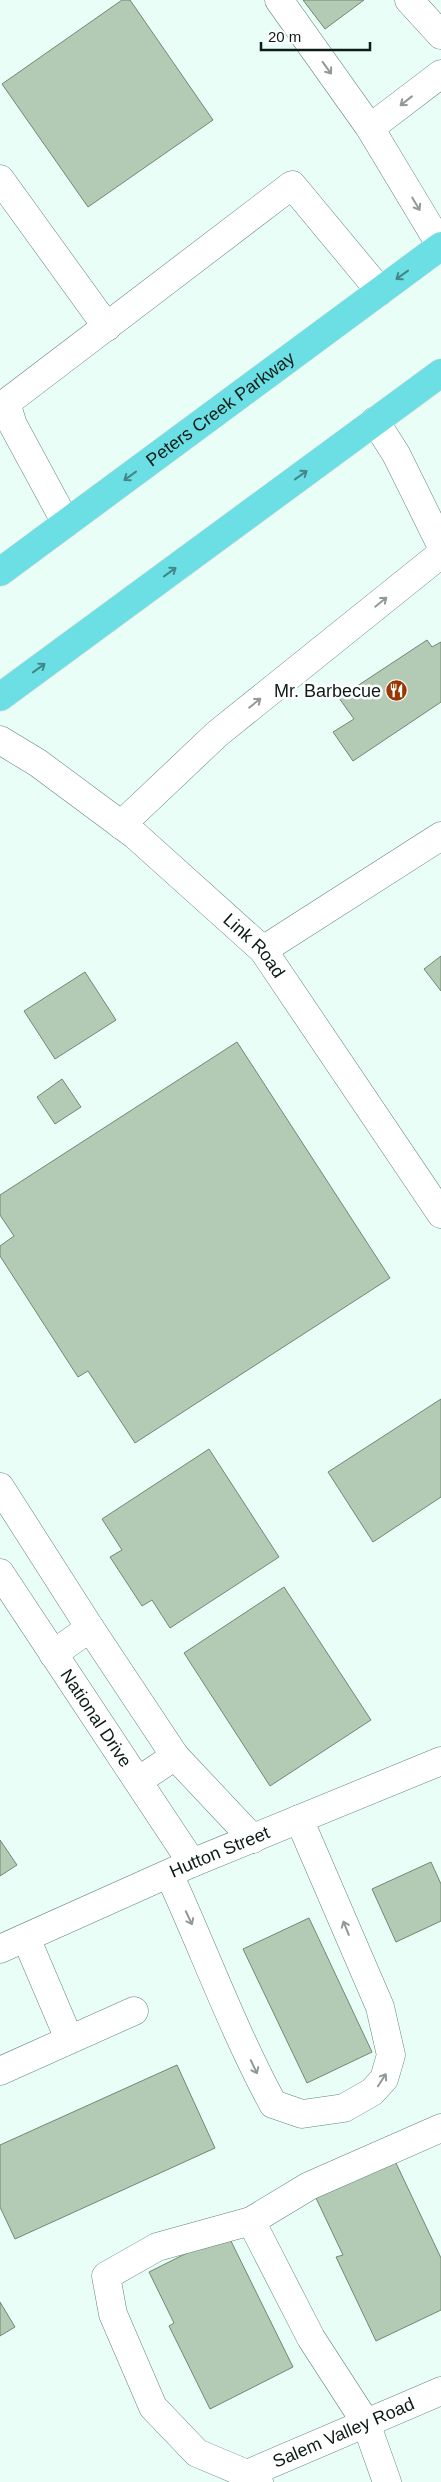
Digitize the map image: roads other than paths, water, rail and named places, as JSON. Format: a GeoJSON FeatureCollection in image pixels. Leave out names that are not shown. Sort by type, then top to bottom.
{"type":"FeatureCollection","features":[{"type":"Feature","properties":{"kind":"main road","name":"Peters Creek Parkway"},"geometry":{"type":"LineString","coordinates":[[1,570],[441,246]]}},
{"type":"Feature","properties":{"kind":"main road"},"geometry":{"type":"LineString","coordinates":[[0,697],[441,373]]}},
{"type":"Feature","properties":{"kind":"street"},"geometry":{"type":"LineString","coordinates":[[278,0],[370,128],[441,246]]}},
{"type":"Feature","properties":{"kind":"street"},"geometry":{"type":"LineString","coordinates":[[410,0],[441,35]]}},
{"type":"Feature","properties":{"kind":"street"},"geometry":{"type":"LineString","coordinates":[[370,128],[441,74]]}},
{"type":"Feature","properties":{"kind":"street"},"geometry":{"type":"LineString","coordinates":[[0,179],[107,327]]}},
{"type":"Feature","properties":{"kind":"street"},"geometry":{"type":"LineString","coordinates":[[66,523],[13,425],[6,404],[292,185],[380,291]]}},
{"type":"Feature","properties":{"kind":"street"},"geometry":{"type":"LineString","coordinates":[[375,421],[396,454],[441,545]]}},
{"type":"Feature","properties":{"kind":"street"},"geometry":{"type":"LineString","coordinates":[[120,825],[217,734],[441,554]]}},
{"type":"Feature","properties":{"kind":"street","name":"Link Road"},"geometry":{"type":"LineString","coordinates":[[0,740],[38,763],[120,825],[263,950],[441,1214]]}},
{"type":"Feature","properties":{"kind":"street"},"geometry":{"type":"LineString","coordinates":[[263,950],[441,836]]}},
{"type":"Feature","properties":{"kind":"street"},"geometry":{"type":"LineString","coordinates":[[0,1487],[175,1756],[252,1839]]}},
{"type":"Feature","properties":{"kind":"street","name":"National Drive"},"geometry":{"type":"LineString","coordinates":[[0,1573],[138,1781],[180,1869],[205,1954],[228,2010],[274,2104],[302,2114],[344,2108],[372,2092],[384,2079],[391,2055],[380,2007],[299,1819]]}},
{"type":"Feature","properties":{"kind":"street"},"geometry":{"type":"LineString","coordinates":[[53,1654],[90,1628]]}},
{"type":"Feature","properties":{"kind":"street"},"geometry":{"type":"LineString","coordinates":[[138,1781],[175,1756]]}},
{"type":"Feature","properties":{"kind":"street","name":"Hutton Street"},"geometry":{"type":"LineString","coordinates":[[0,1949],[180,1869],[441,1761]]}},
{"type":"Feature","properties":{"kind":"street"},"geometry":{"type":"LineString","coordinates":[[26,1938],[69,2039]]}},
{"type":"Feature","properties":{"kind":"street"},"geometry":{"type":"LineString","coordinates":[[0,2070],[134,2010]]}},
{"type":"Feature","properties":{"kind":"street"},"geometry":{"type":"LineString","coordinates":[[253,2478],[197,2453],[153,2407],[113,2314],[106,2276],[157,2248],[251,2221],[309,2186],[438,2137]]}},
{"type":"Feature","properties":{"kind":"street"},"geometry":{"type":"LineString","coordinates":[[251,2221],[311,2338],[366,2423],[387,2482]]}},
{"type":"Feature","properties":{"kind":"street","name":"Salem Valley Road"},"geometry":{"type":"LineString","coordinates":[[253,2478],[366,2423],[441,2391]]}},
{"type":"Feature","properties":{"kind":"place","name":"Mr. Barbecue"},"geometry":{"type":"Point","coordinates":[397,691]}}]}
